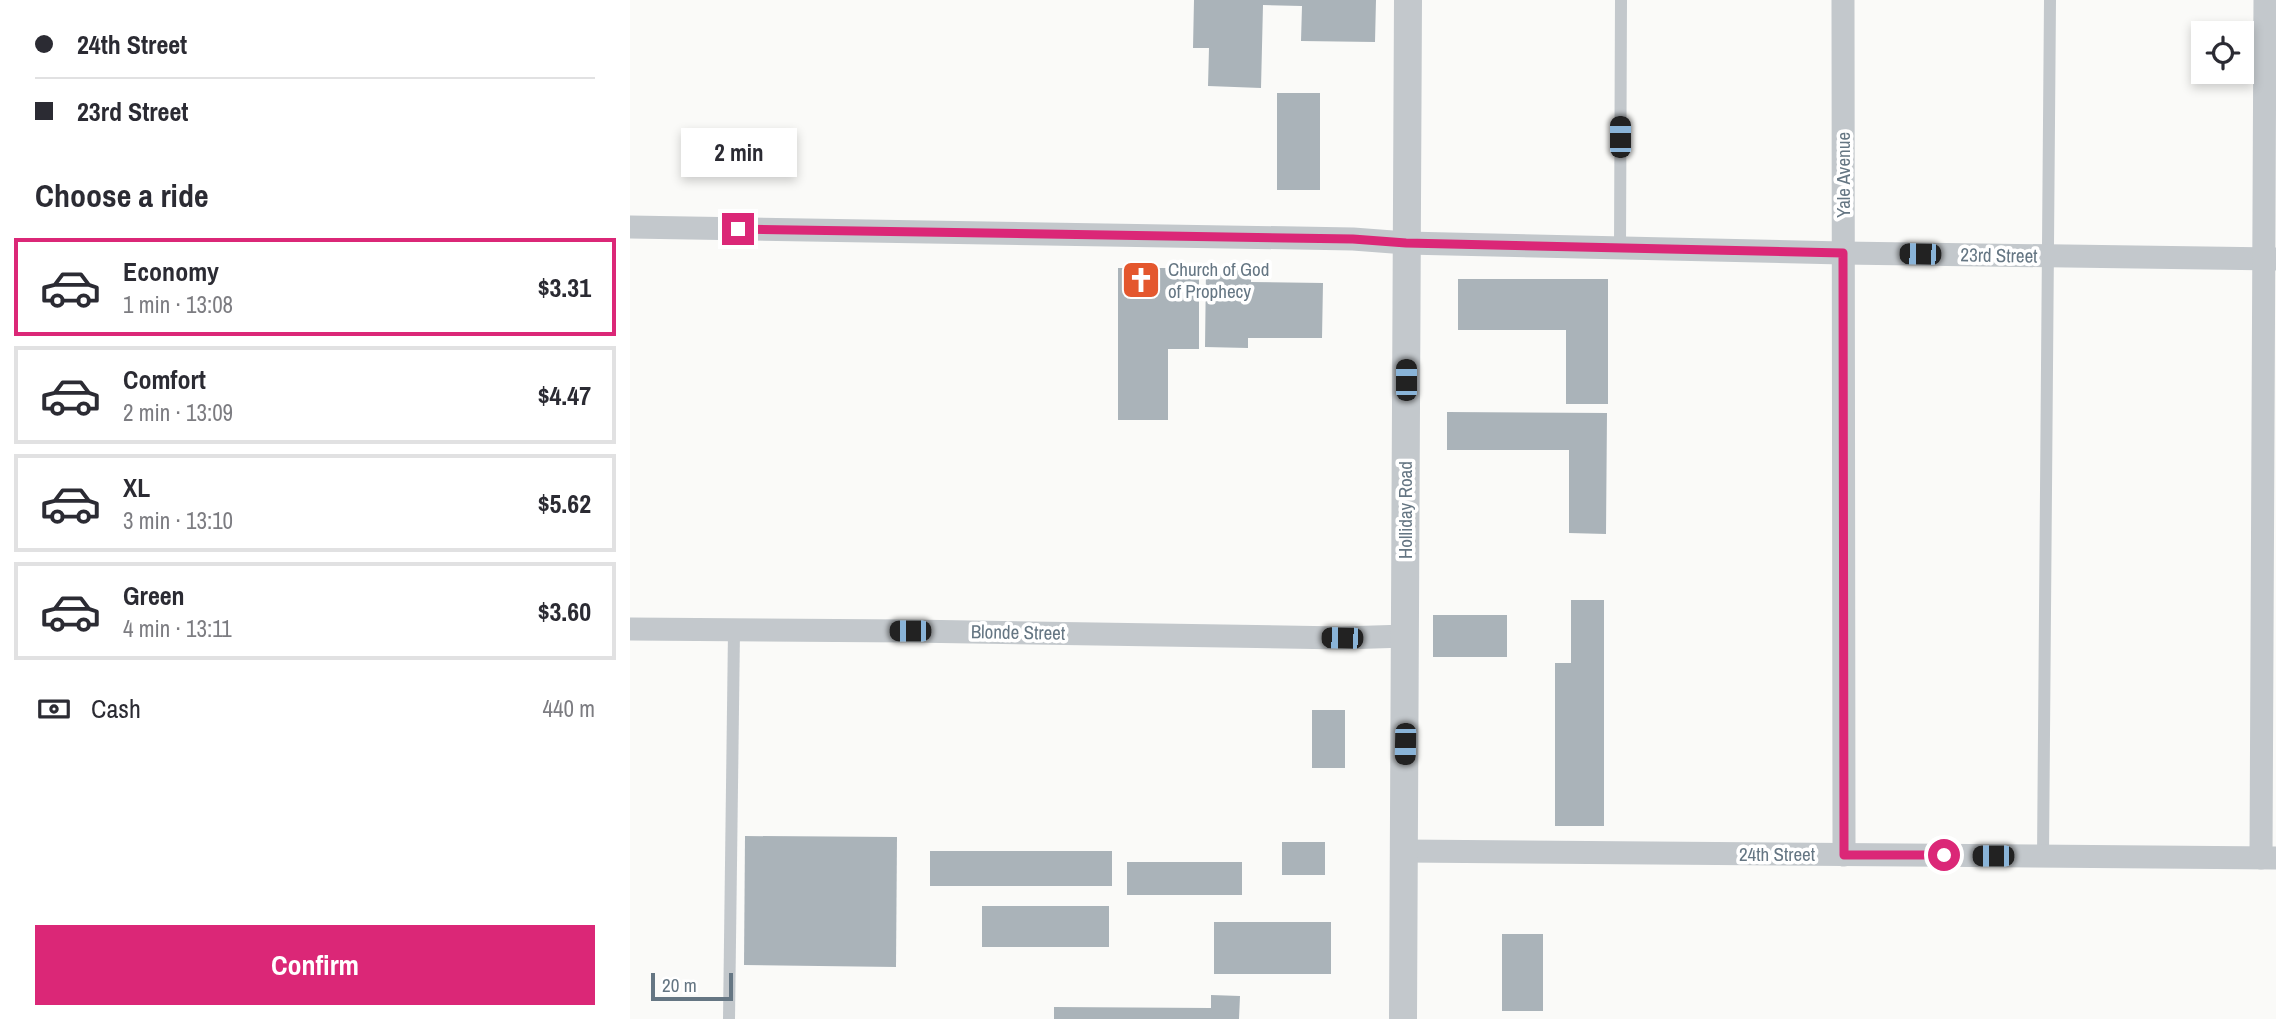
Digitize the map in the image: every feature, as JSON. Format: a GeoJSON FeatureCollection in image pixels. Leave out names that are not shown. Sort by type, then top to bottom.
{"type":"FeatureCollection","features":[{"type":"Feature","properties":{"kind":"street","name":"Holliday Road"},"geometry":{"type":"LineString","coordinates":[[1403,1019],[1408,0]]}},
{"type":"Feature","properties":{"kind":"street","name":"Yale Avenue"},"geometry":{"type":"LineString","coordinates":[[1843,0],[1844,855]]}},
{"type":"Feature","properties":{"kind":"street"},"geometry":{"type":"LineString","coordinates":[[2265,0],[2270,259],[2268,858]]}},
{"type":"Feature","properties":{"kind":"street","name":"23rd Street"},"geometry":{"type":"LineString","coordinates":[[630,227],[1353,239],[1406,243],[1843,253],[2270,259]]}},
{"type":"Feature","properties":{"kind":"street","name":"Blonde Street"},"geometry":{"type":"LineString","coordinates":[[630,629],[1342,638],[1406,636]]}},
{"type":"Feature","properties":{"kind":"street","name":"24th Street"},"geometry":{"type":"LineString","coordinates":[[1404,851],[2268,858]]}},
{"type":"Feature","properties":{"kind":"lane"},"geometry":{"type":"LineString","coordinates":[[1619,247],[1621,0]]}},
{"type":"Feature","properties":{"kind":"lane"},"geometry":{"type":"LineString","coordinates":[[2043,856],[2050,0]]}},
{"type":"Feature","properties":{"kind":"lane"},"geometry":{"type":"LineString","coordinates":[[729,1019],[734,631]]}},
{"type":"Feature","properties":{"kind":"building"},"geometry":{"type":"Polygon","coordinates":[[[1194,0],[1376,0],[1375,42],[1301,41],[1302,6],[1263,5],[1261,88],[1208,86],[1209,48],[1193,48],[1194,0]]]}},
{"type":"Feature","properties":{"kind":"building"},"geometry":{"type":"Polygon","coordinates":[[[1277,93],[1320,93],[1320,190],[1277,190],[1277,93]]]}},
{"type":"Feature","properties":{"kind":"building"},"geometry":{"type":"Polygon","coordinates":[[[1118,268],[1199,268],[1199,349],[1168,349],[1168,420],[1118,420],[1118,268]]]}},
{"type":"Feature","properties":{"kind":"building"},"geometry":{"type":"Polygon","coordinates":[[[1206,269],[1251,270],[1251,282],[1323,283],[1322,338],[1248,338],[1248,348],[1205,347],[1206,269]]]}},
{"type":"Feature","properties":{"kind":"building"},"geometry":{"type":"Polygon","coordinates":[[[1458,279],[1608,279],[1608,404],[1566,404],[1566,330],[1458,330],[1458,279]]]}},
{"type":"Feature","properties":{"kind":"building"},"geometry":{"type":"Polygon","coordinates":[[[1447,412],[1607,413],[1606,534],[1569,533],[1569,450],[1447,450],[1447,412]]]}},
{"type":"Feature","properties":{"kind":"building"},"geometry":{"type":"Polygon","coordinates":[[[1571,600],[1604,600],[1604,826],[1555,826],[1555,663],[1571,663],[1571,600]]]}},
{"type":"Feature","properties":{"kind":"building"},"geometry":{"type":"Polygon","coordinates":[[[1433,615],[1507,615],[1507,657],[1433,657],[1433,615]]]}},
{"type":"Feature","properties":{"kind":"building"},"geometry":{"type":"Polygon","coordinates":[[[1312,710],[1345,710],[1345,768],[1312,768],[1312,710]]]}},
{"type":"Feature","properties":{"kind":"building"},"geometry":{"type":"Polygon","coordinates":[[[745,836],[897,837],[896,967],[744,965],[745,836]]]}},
{"type":"Feature","properties":{"kind":"building"},"geometry":{"type":"Polygon","coordinates":[[[1282,842],[1325,842],[1325,875],[1282,875],[1282,842]]]}},
{"type":"Feature","properties":{"kind":"building"},"geometry":{"type":"Polygon","coordinates":[[[930,851],[1112,851],[1112,886],[930,886],[930,851]]]}},
{"type":"Feature","properties":{"kind":"building"},"geometry":{"type":"Polygon","coordinates":[[[1127,862],[1242,862],[1242,895],[1127,895],[1127,862]]]}},
{"type":"Feature","properties":{"kind":"building"},"geometry":{"type":"Polygon","coordinates":[[[982,906],[1109,906],[1109,947],[982,947],[982,906]]]}},
{"type":"Feature","properties":{"kind":"building"},"geometry":{"type":"Polygon","coordinates":[[[1214,922],[1331,922],[1331,974],[1214,974],[1214,922]]]}},
{"type":"Feature","properties":{"kind":"building"},"geometry":{"type":"Polygon","coordinates":[[[1502,934],[1543,934],[1543,1011],[1502,1011],[1502,934]]]}},
{"type":"Feature","properties":{"kind":"building"},"geometry":{"type":"Polygon","coordinates":[[[1211,995],[1240,996],[1239,1019],[1054,1019],[1054,1007],[1211,1008],[1211,995]]]}},
{"type":"Feature","properties":{"kind":"place","name":"Church of God of Prophecy"},"geometry":{"type":"Point","coordinates":[1141,280]}},
{"type":"Feature","properties":{"kind":"route"},"geometry":{"type":"LineString","coordinates":[[738,229],[1353,239],[1406,243],[1843,253],[1844,855],[1944,855]]}}]}
